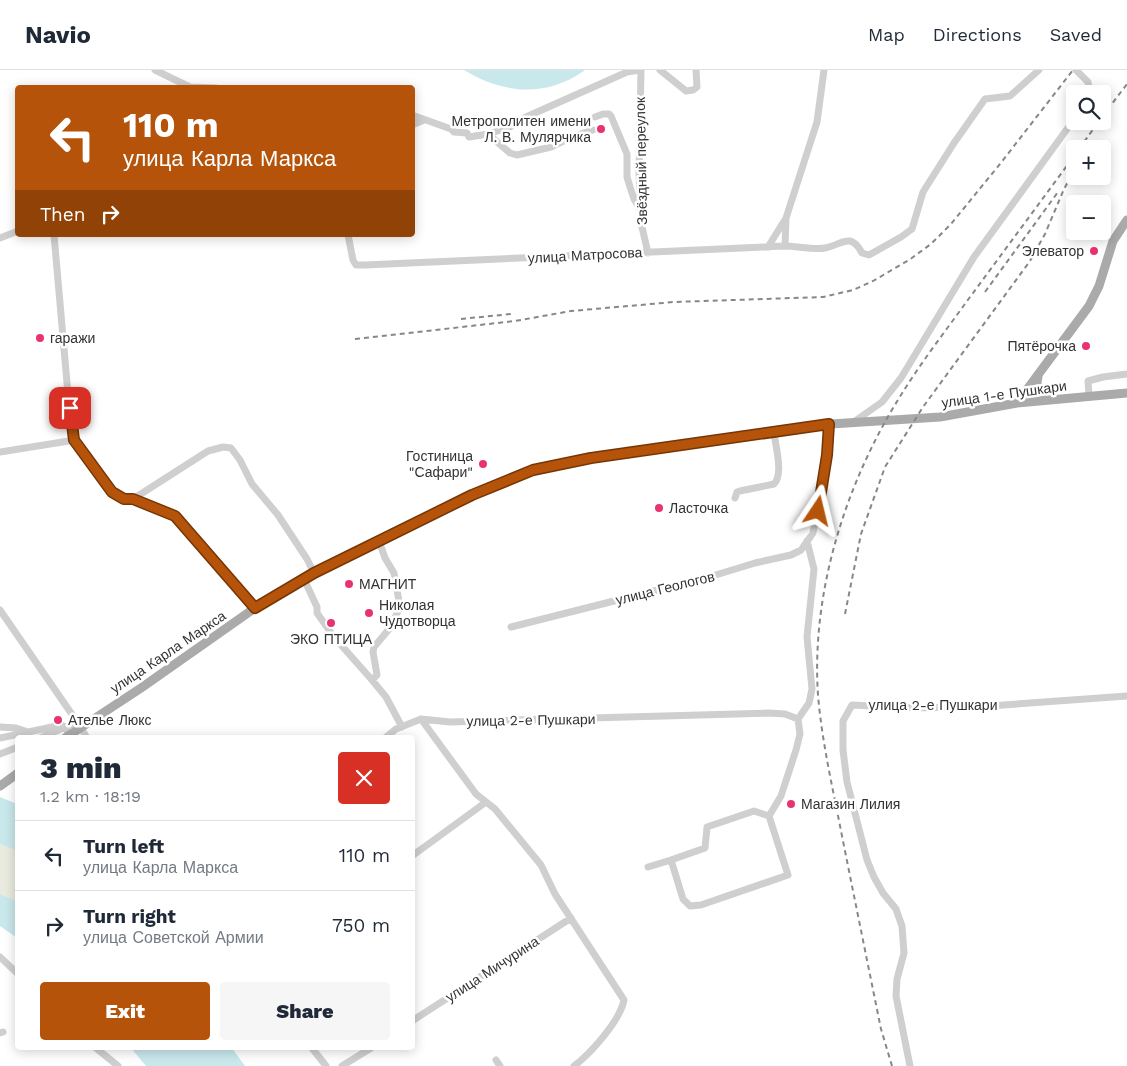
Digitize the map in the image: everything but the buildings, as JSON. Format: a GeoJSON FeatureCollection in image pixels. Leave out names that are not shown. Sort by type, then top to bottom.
{"type":"FeatureCollection","features":[{"type":"Feature","properties":{"kind":"main road"},"geometry":{"type":"LineString","coordinates":[[1017,403],[1089,306],[1099,286],[1113,241],[1127,220]]}},
{"type":"Feature","properties":{"kind":"main road"},"geometry":{"type":"LineString","coordinates":[[1038,376],[1039,393],[1049,400]]}},
{"type":"Feature","properties":{"kind":"main road","name":"улица 1-е Пушкари"},"geometry":{"type":"LineString","coordinates":[[885,421],[940,417],[1017,403],[1127,393]]}},
{"type":"Feature","properties":{"kind":"main road","name":"улица Карла Маркса"},"geometry":{"type":"LineString","coordinates":[[66,733],[140,688],[255,608],[314,573],[478,492],[533,470],[591,458],[829,424],[855,421],[885,421]]}},
{"type":"Feature","properties":{"kind":"main road"},"geometry":{"type":"LineString","coordinates":[[0,786],[14,776]]}},
{"type":"Feature","properties":{"kind":"street"},"geometry":{"type":"LineString","coordinates":[[156,70],[186,85]]}},
{"type":"Feature","properties":{"kind":"street"},"geometry":{"type":"LineString","coordinates":[[415,116],[451,129],[454,132],[466,133],[469,136],[488,134],[510,127],[526,116],[620,75],[640,70]]}},
{"type":"Feature","properties":{"kind":"street","name":"Звёздный переулок"},"geometry":{"type":"LineString","coordinates":[[640,70],[639,178],[642,227],[648,253]]}},
{"type":"Feature","properties":{"kind":"street"},"geometry":{"type":"LineString","coordinates":[[660,70],[686,91],[697,87],[696,70]]}},
{"type":"Feature","properties":{"kind":"street"},"geometry":{"type":"LineString","coordinates":[[768,247],[786,218],[817,122],[824,70]]}},
{"type":"Feature","properties":{"kind":"street","name":"улица Матросова"},"geometry":{"type":"LineString","coordinates":[[348,237],[353,260],[356,265],[785,246],[825,248],[843,241],[850,241],[858,246],[862,253],[869,255],[902,237],[912,229],[922,192],[985,100],[1010,96],[1039,70]]}},
{"type":"Feature","properties":{"kind":"street"},"geometry":{"type":"LineString","coordinates":[[1076,70],[1088,82],[1088,85]]}},
{"type":"Feature","properties":{"kind":"street"},"geometry":{"type":"LineString","coordinates":[[595,117],[603,114],[611,116],[639,178]]}},
{"type":"Feature","properties":{"kind":"street"},"geometry":{"type":"LineString","coordinates":[[415,124],[424,120]]}},
{"type":"Feature","properties":{"kind":"street"},"geometry":{"type":"LineString","coordinates":[[488,134],[510,153],[517,155],[551,147],[574,136],[593,130]]}},
{"type":"Feature","properties":{"kind":"street"},"geometry":{"type":"LineString","coordinates":[[855,421],[882,402],[901,378],[974,257],[1066,130]]}},
{"type":"Feature","properties":{"kind":"street"},"geometry":{"type":"LineString","coordinates":[[626,151],[628,182],[634,199],[641,210]]}},
{"type":"Feature","properties":{"kind":"street"},"geometry":{"type":"LineString","coordinates":[[785,246],[786,218]]}},
{"type":"Feature","properties":{"kind":"street"},"geometry":{"type":"LineString","coordinates":[[0,238],[15,232]]}},
{"type":"Feature","properties":{"kind":"street"},"geometry":{"type":"LineString","coordinates":[[54,237],[70,418],[74,440],[112,492],[124,499],[133,499],[175,516],[255,608]]}},
{"type":"Feature","properties":{"kind":"street"},"geometry":{"type":"LineString","coordinates":[[1089,396],[1088,381],[1103,376],[1127,374]]}},
{"type":"Feature","properties":{"kind":"street"},"geometry":{"type":"LineString","coordinates":[[671,860],[683,900],[690,906],[701,905],[788,875],[770,816],[781,796],[800,734],[798,719],[809,703],[812,689],[807,637],[814,569],[810,537],[827,455],[829,424]]}},
{"type":"Feature","properties":{"kind":"street"},"geometry":{"type":"LineString","coordinates":[[735,498],[736,492],[777,482],[779,472],[774,432]]}},
{"type":"Feature","properties":{"kind":"street"},"geometry":{"type":"LineString","coordinates":[[0,452],[74,440]]}},
{"type":"Feature","properties":{"kind":"street"},"geometry":{"type":"LineString","coordinates":[[133,499],[208,451],[223,447],[231,448],[240,460],[252,484],[278,515],[314,573]]}},
{"type":"Feature","properties":{"kind":"street","name":"улица Геологов"},"geometry":{"type":"LineString","coordinates":[[511,627],[791,555],[801,550],[810,537]]}},
{"type":"Feature","properties":{"kind":"street"},"geometry":{"type":"LineString","coordinates":[[372,680],[377,675],[373,652],[374,647],[390,628],[400,607],[394,573],[385,558],[379,541]]}},
{"type":"Feature","properties":{"kind":"street"},"geometry":{"type":"LineString","coordinates":[[304,579],[317,607],[317,613],[334,637],[386,697],[402,727]]}},
{"type":"Feature","properties":{"kind":"street"},"geometry":{"type":"LineString","coordinates":[[0,610],[85,735]]}},
{"type":"Feature","properties":{"kind":"street","name":"улица 2-е Пушкари"},"geometry":{"type":"LineString","coordinates":[[910,1066],[896,996],[897,980],[904,953],[902,926],[896,909],[883,893],[867,860],[847,782],[842,750],[844,721],[852,705],[916,708],[989,706],[1127,696]]}},
{"type":"Feature","properties":{"kind":"street","name":"улица 2-е Пушкари"},"geometry":{"type":"LineString","coordinates":[[417,721],[459,722],[770,713],[785,714],[798,719]]}},
{"type":"Feature","properties":{"kind":"street"},"geometry":{"type":"LineString","coordinates":[[389,735],[396,729],[417,721],[476,794],[495,809],[541,865],[555,894],[624,1000],[622,1008],[614,1021],[590,1052],[574,1066]]}},
{"type":"Feature","properties":{"kind":"street"},"geometry":{"type":"LineString","coordinates":[[0,738],[61,725],[66,733]]}},
{"type":"Feature","properties":{"kind":"street"},"geometry":{"type":"LineString","coordinates":[[0,727],[16,728],[28,732]]}},
{"type":"Feature","properties":{"kind":"street"},"geometry":{"type":"LineString","coordinates":[[0,754],[15,748]]}},
{"type":"Feature","properties":{"kind":"street"},"geometry":{"type":"LineString","coordinates":[[415,854],[486,802]]}},
{"type":"Feature","properties":{"kind":"street"},"geometry":{"type":"LineString","coordinates":[[648,867],[705,848],[707,827],[754,811],[770,816]]}},
{"type":"Feature","properties":{"kind":"street","name":"улица Мичурина"},"geometry":{"type":"LineString","coordinates":[[415,1019],[571,918]]}},
{"type":"Feature","properties":{"kind":"street"},"geometry":{"type":"LineString","coordinates":[[0,957],[15,971]]}},
{"type":"Feature","properties":{"kind":"street"},"geometry":{"type":"LineString","coordinates":[[98,1050],[118,1066]]}},
{"type":"Feature","properties":{"kind":"street"},"geometry":{"type":"LineString","coordinates":[[314,1050],[326,1066]]}},
{"type":"Feature","properties":{"kind":"street"},"geometry":{"type":"LineString","coordinates":[[342,1066],[368,1050]]}},
{"type":"Feature","properties":{"kind":"shaded area"},"geometry":{"type":"Polygon","coordinates":[[[0,844],[15,850],[15,900],[0,894],[0,844]]]}},
{"type":"Feature","properties":{"kind":"water"},"geometry":{"type":"Polygon","coordinates":[[[464,70],[585,70],[556,85],[540,89],[525,89],[509,88],[494,84],[464,70]]]}},
{"type":"Feature","properties":{"kind":"water"},"geometry":{"type":"Polygon","coordinates":[[[0,797],[15,803],[15,850],[0,844],[0,797]]]}},
{"type":"Feature","properties":{"kind":"water"},"geometry":{"type":"Polygon","coordinates":[[[0,894],[15,900],[15,937],[0,926],[0,894]]]}},
{"type":"Feature","properties":{"kind":"water"},"geometry":{"type":"Polygon","coordinates":[[[133,1050],[233,1050],[245,1066],[146,1066],[133,1050]]]}},
{"type":"Feature","properties":{"kind":"railway"},"geometry":{"type":"LineString","coordinates":[[355,339],[515,321],[571,311],[674,302],[823,297],[853,290],[873,281],[909,260],[931,244],[951,224],[1000,164],[1073,70]]}},
{"type":"Feature","properties":{"kind":"railway"},"geometry":{"type":"LineString","coordinates":[[1111,105],[1127,84]]}},
{"type":"Feature","properties":{"kind":"railway"},"geometry":{"type":"LineString","coordinates":[[1085,140],[1093,130]]}},
{"type":"Feature","properties":{"kind":"railway"},"geometry":{"type":"LineString","coordinates":[[892,1066],[881,1029],[822,731],[818,695],[817,656],[820,617],[827,578],[836,539],[849,501],[881,429],[917,370],[1066,167]]}},
{"type":"Feature","properties":{"kind":"railway"},"geometry":{"type":"LineString","coordinates":[[845,614],[861,534],[885,467],[923,407],[1030,261],[1045,234],[1066,185]]}},
{"type":"Feature","properties":{"kind":"railway"},"geometry":{"type":"LineString","coordinates":[[985,292],[1058,192]]}},
{"type":"Feature","properties":{"kind":"railway"},"geometry":{"type":"LineString","coordinates":[[461,319],[511,314]]}},
{"type":"Feature","properties":{"kind":"place","name":"Метрополитен имени Л. В. Мулярчика"},"geometry":{"type":"Point","coordinates":[601,129]}},
{"type":"Feature","properties":{"kind":"place","name":"Элеватор"},"geometry":{"type":"Point","coordinates":[1094,251]}},
{"type":"Feature","properties":{"kind":"place","name":"гаражи"},"geometry":{"type":"Point","coordinates":[40,338]}},
{"type":"Feature","properties":{"kind":"place","name":"Пятёрочка"},"geometry":{"type":"Point","coordinates":[1086,346]}},
{"type":"Feature","properties":{"kind":"place","name":"Гостиница \"Сафари\""},"geometry":{"type":"Point","coordinates":[483,464]}},
{"type":"Feature","properties":{"kind":"place","name":"Ласточка"},"geometry":{"type":"Point","coordinates":[659,508]}},
{"type":"Feature","properties":{"kind":"place","name":"МАГНИТ"},"geometry":{"type":"Point","coordinates":[349,584]}},
{"type":"Feature","properties":{"kind":"place","name":"Николая Чудотворца"},"geometry":{"type":"Point","coordinates":[369,613]}},
{"type":"Feature","properties":{"kind":"place","name":"ЭКО ПТИЦА"},"geometry":{"type":"Point","coordinates":[331,623]}},
{"type":"Feature","properties":{"kind":"place","name":"Ателье Люкс"},"geometry":{"type":"Point","coordinates":[58,720]}},
{"type":"Feature","properties":{"kind":"place","name":"Магазин Лилия"},"geometry":{"type":"Point","coordinates":[791,804]}},
{"type":"Feature","properties":{"kind":"route"},"geometry":{"type":"LineString","coordinates":[[70,408],[74,440],[112,492],[124,499],[133,499],[175,516],[255,608],[314,573],[478,492],[533,470],[591,458],[829,424],[827,455],[818,511]]}}]}
